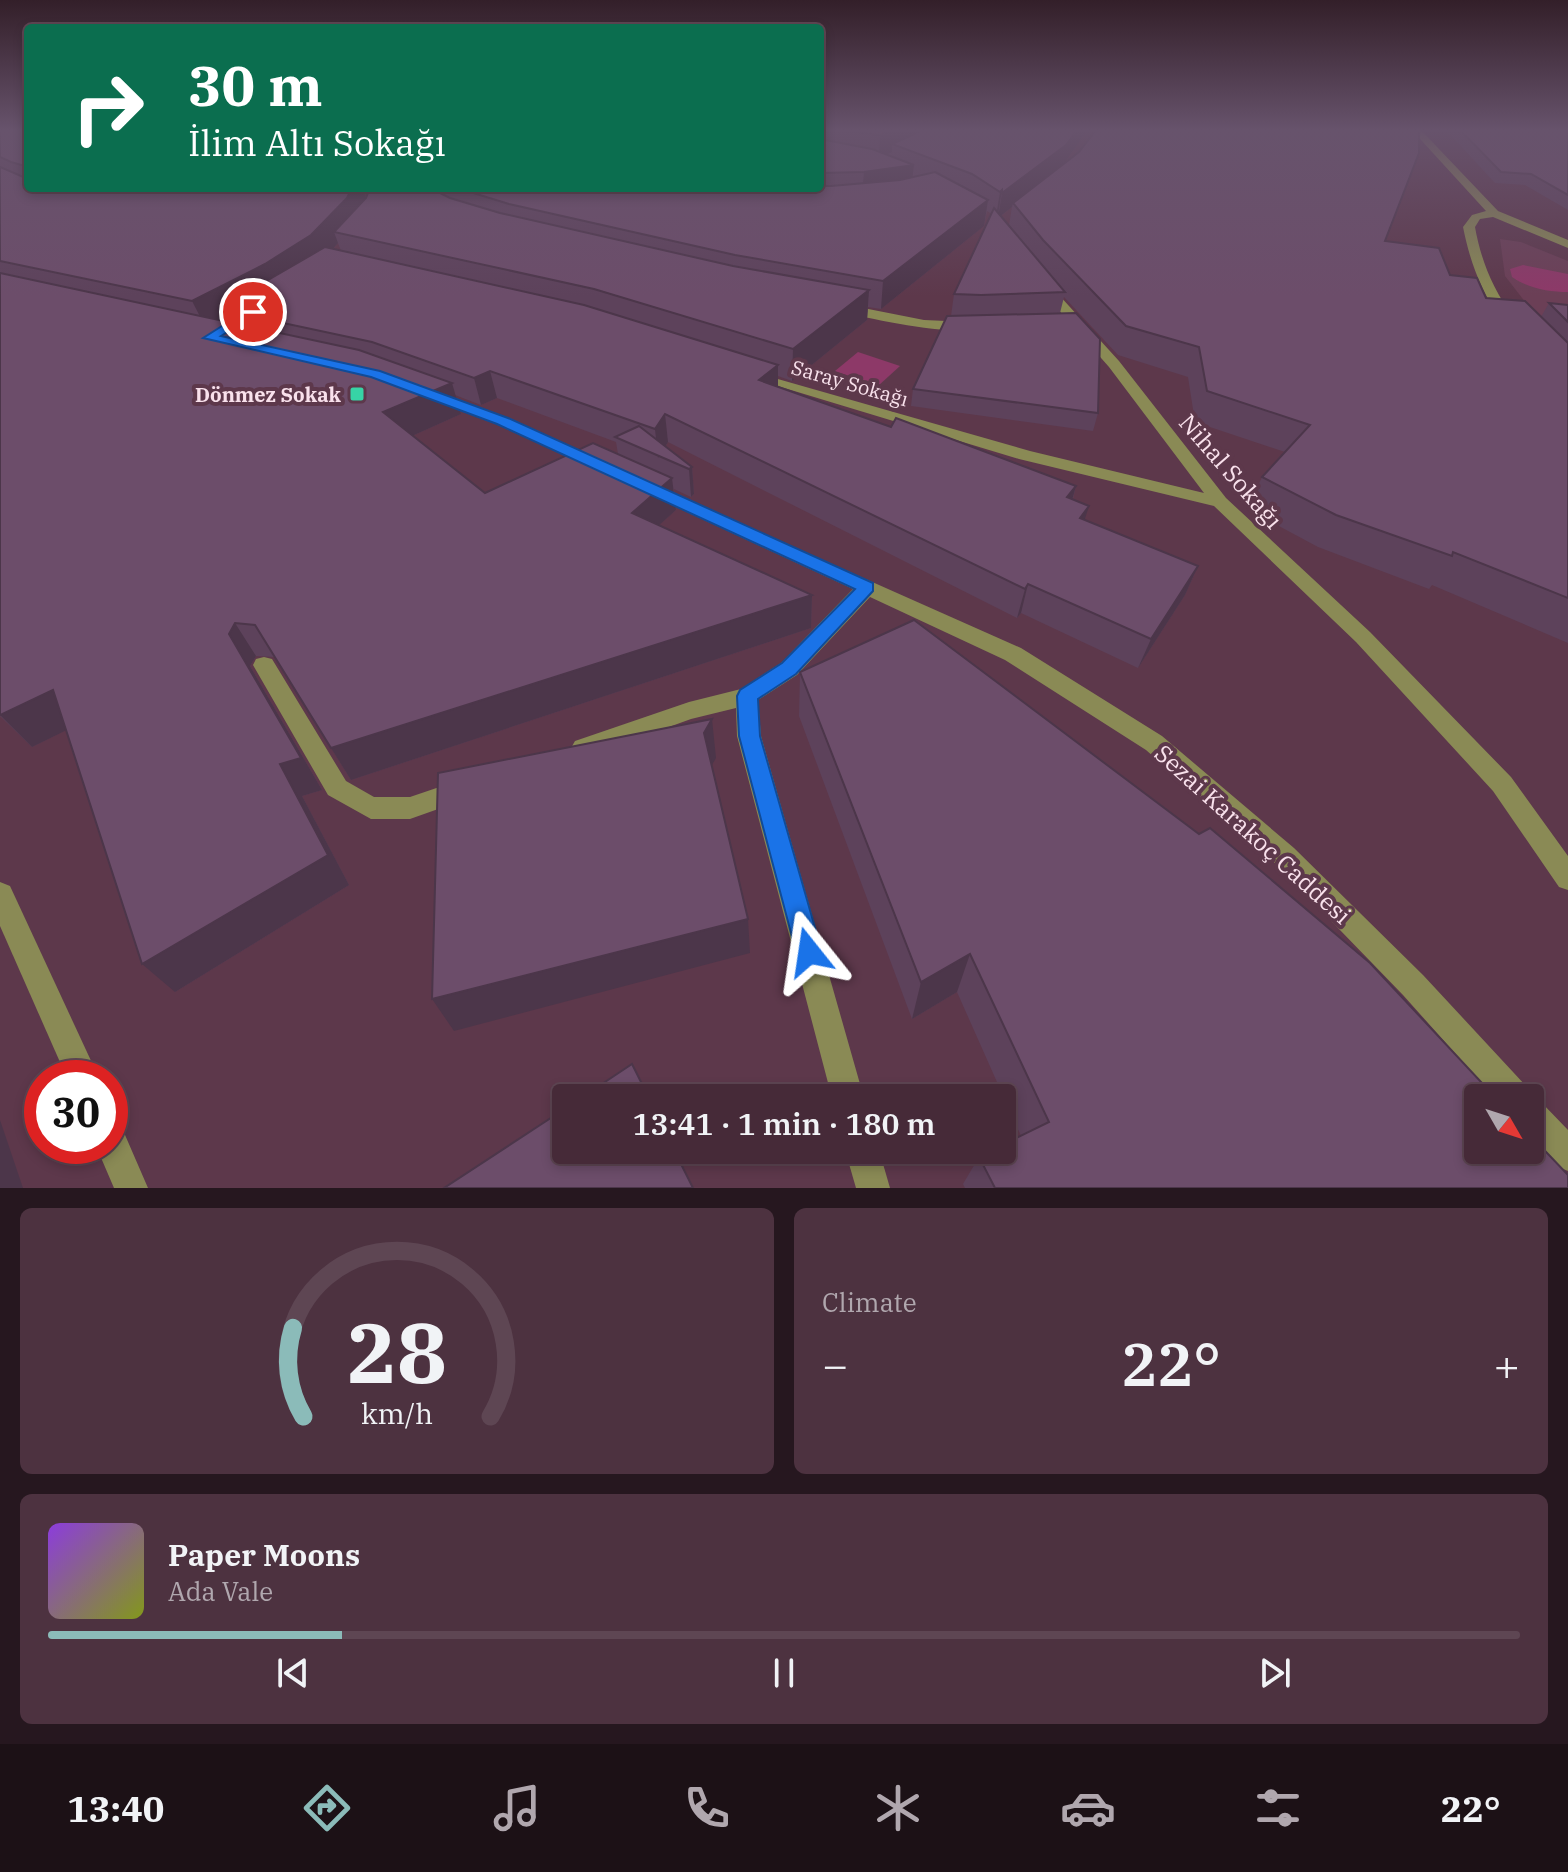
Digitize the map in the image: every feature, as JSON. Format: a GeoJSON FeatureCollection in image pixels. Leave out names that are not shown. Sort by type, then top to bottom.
{"type":"FeatureCollection","features":[{"type":"Feature","properties":{"kind":"street"},"geometry":{"type":"LineString","coordinates":[[1467,184],[1494,213],[1568,244]]}},
{"type":"Feature","properties":{"kind":"street"},"geometry":{"type":"LineString","coordinates":[[1494,213],[1476,217],[1469,227],[1475,265],[1490,296],[1513,327]]}},
{"type":"Feature","properties":{"kind":"street","name":"Nihal Sokağı"},"geometry":{"type":"LineString","coordinates":[[1031,272],[1114,364],[1220,502],[1363,637],[1502,784],[1568,878]]}},
{"type":"Feature","properties":{"kind":"street"},"geometry":{"type":"LineString","coordinates":[[829,305],[924,324],[990,326]]}},
{"type":"Feature","properties":{"kind":"street"},"geometry":{"type":"LineString","coordinates":[[1052,323],[1077,322]]}},
{"type":"Feature","properties":{"kind":"street","name":"Saray Sokağı"},"geometry":{"type":"LineString","coordinates":[[739,373],[1025,455],[1220,502]]}},
{"type":"Feature","properties":{"kind":"street","name":"Sezai Karakoç Caddesi"},"geometry":{"type":"LineString","coordinates":[[417,389],[502,421],[1013,654],[1154,743],[1285,856],[1413,985],[1503,1084]]}},
{"type":"Feature","properties":{"kind":"street"},"geometry":{"type":"LineString","coordinates":[[556,758],[689,711],[747,696],[789,669],[867,587]]}},
{"type":"Feature","properties":{"kind":"street"},"geometry":{"type":"LineString","coordinates":[[264,665],[337,788],[371,808],[410,808],[483,783]]}},
{"type":"Feature","properties":{"kind":"street"},"geometry":{"type":"LineString","coordinates":[[747,696],[749,736],[844,1084]]}},
{"type":"Feature","properties":{"kind":"street"},"geometry":{"type":"LineString","coordinates":[[0,895],[75,1060]]}},
{"type":"Feature","properties":{"kind":"street"},"geometry":{"type":"LineString","coordinates":[[1544,1128],[1568,1154]]}},
{"type":"Feature","properties":{"kind":"street"},"geometry":{"type":"LineString","coordinates":[[120,1164],[131,1188]]}},
{"type":"Feature","properties":{"kind":"street"},"geometry":{"type":"LineString","coordinates":[[866,1164],[873,1188]]}},
{"type":"Feature","properties":{"kind":"shaded area"},"geometry":{"type":"Polygon","coordinates":[[[1500,239],[1521,242],[1568,261],[1568,357],[1505,276],[1500,239]]]}},
{"type":"Feature","properties":{"kind":"shaded area"},"geometry":{"type":"Polygon","coordinates":[[[1523,265],[1568,274],[1568,292],[1538,289],[1512,277],[1510,269],[1523,265]]]}},
{"type":"Feature","properties":{"kind":"shaded area"},"geometry":{"type":"Polygon","coordinates":[[[858,352],[900,366],[878,386],[835,371],[858,352]]]}},
{"type":"Feature","properties":{"kind":"building"},"geometry":{"type":"Polygon","coordinates":[[[0,184],[24,184],[24,192],[350,192],[311,235],[265,264],[192,301],[0,261],[0,184]]]}},
{"type":"Feature","properties":{"kind":"building"},"geometry":{"type":"Polygon","coordinates":[[[959,184],[988,200],[883,281],[735,255],[509,204],[470,192],[824,192],[824,186],[959,184]]]}},
{"type":"Feature","properties":{"kind":"building"},"geometry":{"type":"Polygon","coordinates":[[[988,184],[1013,184],[1002,193],[1002,190],[1000,192],[988,184]]]}},
{"type":"Feature","properties":{"kind":"building"},"geometry":{"type":"Polygon","coordinates":[[[1037,184],[1407,184],[1385,241],[1439,248],[1450,275],[1477,278],[1486,298],[1525,301],[1568,343],[1568,598],[1453,552],[1452,556],[1336,515],[1262,477],[1310,425],[1207,391],[1199,347],[1126,326],[1043,240],[1013,203],[1037,184]]]}},
{"type":"Feature","properties":{"kind":"building"},"geometry":{"type":"Polygon","coordinates":[[[1549,184],[1568,184],[1568,195],[1549,184]]]}},
{"type":"Feature","properties":{"kind":"building"},"geometry":{"type":"Polygon","coordinates":[[[368,192],[438,192],[500,213],[733,266],[869,290],[793,349],[594,289],[334,232],[368,192]]]}},
{"type":"Feature","properties":{"kind":"building"},"geometry":{"type":"Polygon","coordinates":[[[994,208],[1065,292],[954,294],[994,208]]]}},
{"type":"Feature","properties":{"kind":"building"},"geometry":{"type":"Polygon","coordinates":[[[325,247],[584,305],[778,365],[759,380],[891,427],[896,418],[1076,486],[1067,497],[1089,506],[1080,518],[1198,566],[1151,639],[1028,584],[1025,589],[665,414],[655,429],[490,371],[474,378],[372,342],[218,309],[325,247]]]}},
{"type":"Feature","properties":{"kind":"building"},"geometry":{"type":"Polygon","coordinates":[[[0,273],[359,350],[452,383],[383,412],[485,493],[593,443],[672,478],[632,513],[812,595],[331,748],[255,625],[235,623],[229,634],[301,758],[280,764],[328,855],[142,964],[53,690],[0,715],[0,273]]]}},
{"type":"Feature","properties":{"kind":"building"},"geometry":{"type":"Polygon","coordinates":[[[1549,303],[1568,305],[1568,322],[1549,303]]]}},
{"type":"Feature","properties":{"kind":"building"},"geometry":{"type":"Polygon","coordinates":[[[1076,313],[1100,339],[1098,413],[913,389],[947,316],[1076,313]]]}},
{"type":"Feature","properties":{"kind":"building"},"geometry":{"type":"Polygon","coordinates":[[[639,426],[692,467],[689,469],[615,437],[639,426]]]}},
{"type":"Feature","properties":{"kind":"building"},"geometry":{"type":"Polygon","coordinates":[[[914,620],[1199,834],[1210,828],[1370,963],[1483,1084],[1464,1084],[1464,1164],[1544,1164],[1544,1150],[1568,1175],[1568,1188],[995,1188],[983,1164],[1016,1164],[1016,1138],[1049,1122],[970,954],[921,982],[800,672],[914,620]]]}},
{"type":"Feature","properties":{"kind":"building"},"geometry":{"type":"Polygon","coordinates":[[[712,719],[704,733],[748,919],[432,999],[438,773],[712,719]]]}},
{"type":"Feature","properties":{"kind":"building"},"geometry":{"type":"Polygon","coordinates":[[[632,1064],[642,1084],[602,1084],[632,1064]]]}},
{"type":"Feature","properties":{"kind":"building"},"geometry":{"type":"Polygon","coordinates":[[[552,1117],[552,1164],[681,1164],[693,1188],[444,1188],[552,1117]]]}},
{"type":"Feature","properties":{"kind":"place","name":"Dönmez Sokak"},"geometry":{"type":"Point","coordinates":[357,394]}},
{"type":"Feature","properties":{"kind":"route"},"geometry":{"type":"LineString","coordinates":[[253,312],[209,338],[375,374],[502,421],[867,587],[789,669],[747,696],[749,736],[809,952]]}}]}
